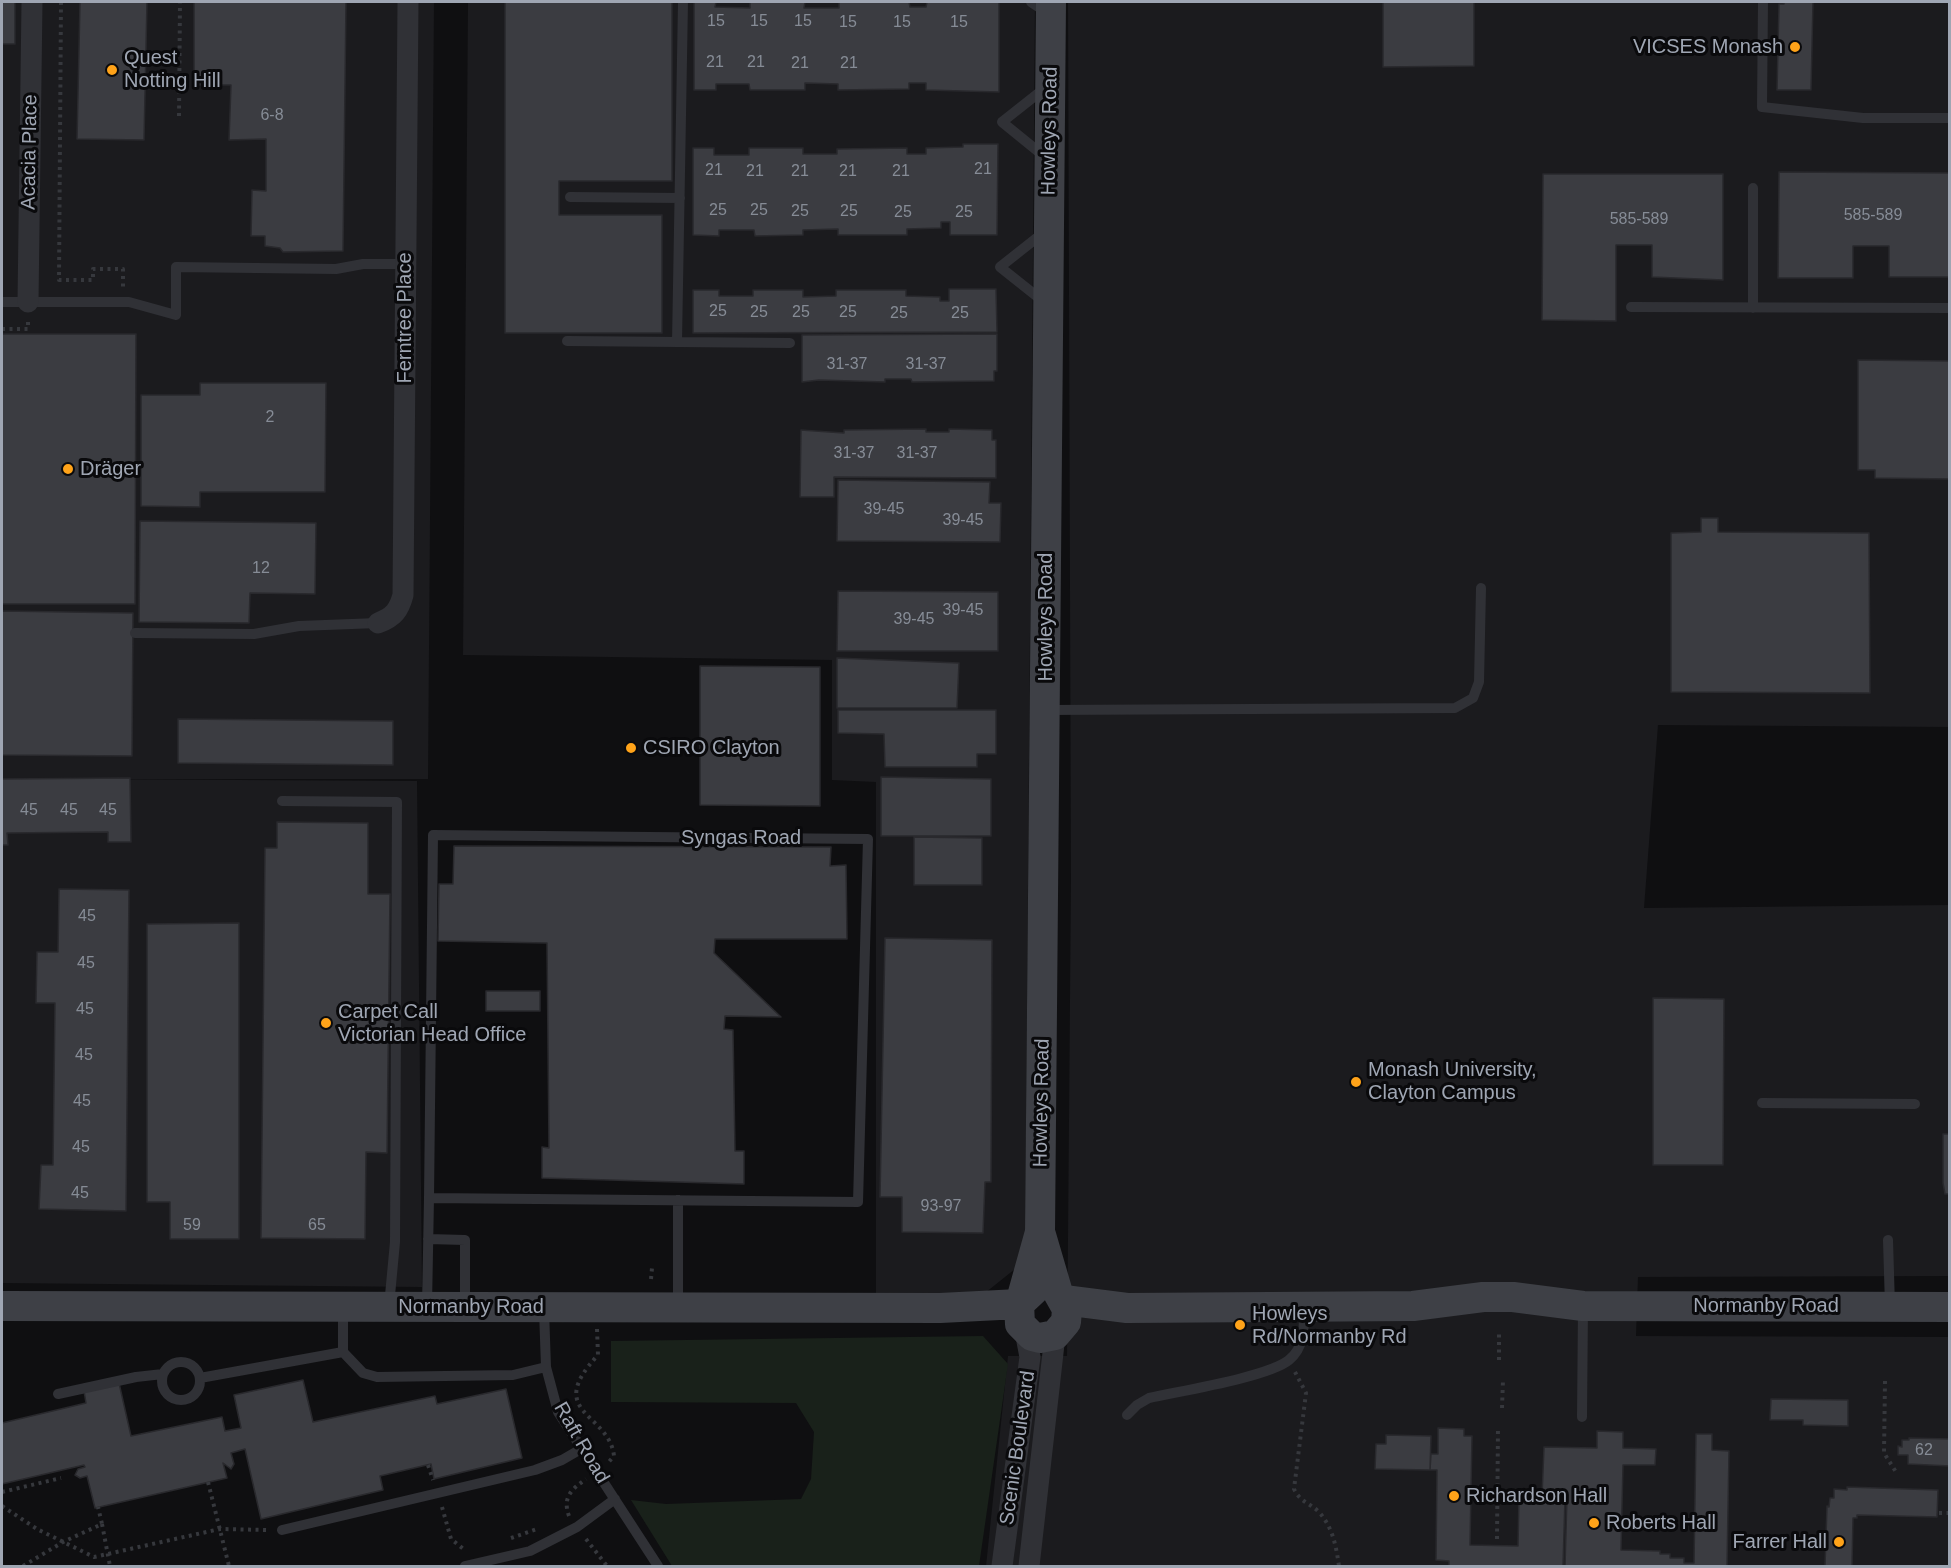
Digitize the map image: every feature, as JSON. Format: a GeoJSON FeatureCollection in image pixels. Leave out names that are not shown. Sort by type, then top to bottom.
{"type":"FeatureCollection","features":[{"type":"Feature","properties":{"kind":"street","name":"Acacia Place"},"geometry":{"type":"LineString","coordinates":[[28,302],[32,2]]}},
{"type":"Feature","properties":{"kind":"street","name":"Ferntree Place"},"geometry":{"type":"LineString","coordinates":[[378,623],[389,619],[399,610],[403,595],[408,2]]}},
{"type":"Feature","properties":{"kind":"street","name":"Howleys Road"},"geometry":{"type":"LineString","coordinates":[[1021,1315],[1040,1232],[1051,84],[1045,6]]}},
{"type":"Feature","properties":{"kind":"street","name":"Howleys Road"},"geometry":{"type":"LineString","coordinates":[[1040,1232],[1061,1297]]}},
{"type":"Feature","properties":{"kind":"street"},"geometry":{"type":"LineString","coordinates":[[1043,1288],[1061,1297],[1068,1309],[1066,1322],[1056,1334],[1040,1338],[1021,1315],[1035,1289],[1043,1288]]}},
{"type":"Feature","properties":{"kind":"street","name":"Normanby Road"},"geometry":{"type":"LineString","coordinates":[[1061,1297],[1127,1308],[1413,1306],[1499,1316],[1583,1306],[1950,1307]]}},
{"type":"Feature","properties":{"kind":"street","name":"Normanby Road"},"geometry":{"type":"LineString","coordinates":[[2,1306],[940,1308],[1021,1315]]}},
{"type":"Feature","properties":{"kind":"street","name":"Normanby Road"},"geometry":{"type":"LineString","coordinates":[[1056,1334],[1127,1308]]}},
{"type":"Feature","properties":{"kind":"street","name":"Scenic Boulevard"},"geometry":{"type":"LineString","coordinates":[[1002,1566],[1030,1357],[1021,1315]]}},
{"type":"Feature","properties":{"kind":"street","name":"Scenic Boulevard"},"geometry":{"type":"LineString","coordinates":[[1029,1566],[1056,1334]]}},
{"type":"Feature","properties":{"kind":"street"},"geometry":{"type":"LineString","coordinates":[[1007,1526],[1033,1529]]}},
{"type":"Feature","properties":{"kind":"lane"},"geometry":{"type":"LineString","coordinates":[[677,342],[683,2]]}},
{"type":"Feature","properties":{"kind":"lane"},"geometry":{"type":"LineString","coordinates":[[1762,2],[1762,106],[1854,117],[1950,118]]}},
{"type":"Feature","properties":{"kind":"lane"},"geometry":{"type":"LineString","coordinates":[[1050,161],[1002,122],[1051,84]]}},
{"type":"Feature","properties":{"kind":"lane"},"geometry":{"type":"LineString","coordinates":[[1752,188],[1753,308]]}},
{"type":"Feature","properties":{"kind":"lane"},"geometry":{"type":"LineString","coordinates":[[570,197],[680,198]]}},
{"type":"Feature","properties":{"kind":"lane"},"geometry":{"type":"LineString","coordinates":[[1048,306],[1000,267],[1049,229]]}},
{"type":"Feature","properties":{"kind":"lane"},"geometry":{"type":"LineString","coordinates":[[2,302],[123,302],[176,315],[176,267],[336,269],[363,264],[405,264]]}},
{"type":"Feature","properties":{"kind":"lane"},"geometry":{"type":"LineString","coordinates":[[1631,307],[1950,308]]}},
{"type":"Feature","properties":{"kind":"lane"},"geometry":{"type":"LineString","coordinates":[[567,341],[790,343]]}},
{"type":"Feature","properties":{"kind":"lane"},"geometry":{"type":"LineString","coordinates":[[1045,710],[1455,708],[1473,698],[1479,682],[1481,588]]}},
{"type":"Feature","properties":{"kind":"lane"},"geometry":{"type":"LineString","coordinates":[[135,633],[254,634],[299,626],[378,623]]}},
{"type":"Feature","properties":{"kind":"lane"},"geometry":{"type":"LineString","coordinates":[[282,801],[397,802],[395,1242],[389,1306]]}},
{"type":"Feature","properties":{"kind":"lane","name":"Syngas Road"},"geometry":{"type":"LineString","coordinates":[[427,1306],[433,835],[868,839],[858,1202],[429,1198]]}},
{"type":"Feature","properties":{"kind":"lane"},"geometry":{"type":"LineString","coordinates":[[1762,1102],[1915,1104]]}},
{"type":"Feature","properties":{"kind":"lane"},"geometry":{"type":"LineString","coordinates":[[678,1200],[678,1307]]}},
{"type":"Feature","properties":{"kind":"lane"},"geometry":{"type":"LineString","coordinates":[[428,1239],[465,1240],[465,1306]]}},
{"type":"Feature","properties":{"kind":"lane"},"geometry":{"type":"LineString","coordinates":[[1888,1240],[1890,1306]]}},
{"type":"Feature","properties":{"kind":"lane"},"geometry":{"type":"LineString","coordinates":[[343,1306],[342,1352],[363,1373],[377,1377],[513,1375],[546,1367]]}},
{"type":"Feature","properties":{"kind":"lane"},"geometry":{"type":"LineString","coordinates":[[1582,1417],[1583,1306]]}},
{"type":"Feature","properties":{"kind":"lane","name":"Raft Road"},"geometry":{"type":"LineString","coordinates":[[544,1307],[546,1367],[558,1412],[658,1566]]}},
{"type":"Feature","properties":{"kind":"lane"},"geometry":{"type":"LineString","coordinates":[[1127,1415],[1149,1398],[1265,1372],[1289,1360],[1304,1336],[1304,1308]]}},
{"type":"Feature","properties":{"kind":"lane"},"geometry":{"type":"LineString","coordinates":[[200,1378],[342,1352]]}},
{"type":"Feature","properties":{"kind":"lane"},"geometry":{"type":"LineString","coordinates":[[58,1394],[136,1377],[163,1374],[172,1364],[184,1362],[195,1368],[200,1378],[200,1385],[193,1396],[181,1399],[169,1395],[164,1387],[163,1374]]}},
{"type":"Feature","properties":{"kind":"lane"},"geometry":{"type":"LineString","coordinates":[[282,1530],[535,1470],[562,1460],[581,1449]]}},
{"type":"Feature","properties":{"kind":"lane"},"geometry":{"type":"LineString","coordinates":[[465,1566],[530,1551],[577,1527],[615,1499]]}},
{"type":"Feature","properties":{"kind":"path"},"geometry":{"type":"LineString","coordinates":[[61,2],[59,280],[93,280],[93,269],[123,269],[123,302]]}},
{"type":"Feature","properties":{"kind":"path"},"geometry":{"type":"LineString","coordinates":[[179,116],[180,2]]}},
{"type":"Feature","properties":{"kind":"path"},"geometry":{"type":"LineString","coordinates":[[651,1279],[652,1268]]}},
{"type":"Feature","properties":{"kind":"path"},"geometry":{"type":"LineString","coordinates":[[1499,1332],[1499,1360]]}},
{"type":"Feature","properties":{"kind":"path"},"geometry":{"type":"LineString","coordinates":[[1289,1360],[1306,1393],[1294,1489],[1298,1497],[1318,1511],[1335,1537],[1339,1566]]}},
{"type":"Feature","properties":{"kind":"path"},"geometry":{"type":"LineString","coordinates":[[1502,1408],[1503,1380]]}},
{"type":"Feature","properties":{"kind":"path"},"geometry":{"type":"LineString","coordinates":[[1885,1381],[1884,1453],[1896,1472]]}},
{"type":"Feature","properties":{"kind":"path"},"geometry":{"type":"LineString","coordinates":[[1497,1539],[1498,1427]]}},
{"type":"Feature","properties":{"kind":"path"},"geometry":{"type":"LineString","coordinates":[[428,1465],[451,1539],[467,1551],[476,1549]]}},
{"type":"Feature","properties":{"kind":"path"},"geometry":{"type":"LineString","coordinates":[[2,1492],[61,1478]]}},
{"type":"Feature","properties":{"kind":"path"},"geometry":{"type":"LineString","coordinates":[[208,1482],[229,1566]]}},
{"type":"Feature","properties":{"kind":"path"},"geometry":{"type":"LineString","coordinates":[[2,1506],[63,1542],[94,1557],[220,1529],[282,1530]]}},
{"type":"Feature","properties":{"kind":"path"},"geometry":{"type":"LineString","coordinates":[[98,1507],[110,1566]]}},
{"type":"Feature","properties":{"kind":"path"},"geometry":{"type":"LineString","coordinates":[[1939,1513],[1950,1513]]}},
{"type":"Feature","properties":{"kind":"path"},"geometry":{"type":"LineString","coordinates":[[558,1521],[569,1517]]}},
{"type":"Feature","properties":{"kind":"path"},"geometry":{"type":"LineString","coordinates":[[23,1566],[63,1542],[102,1524]]}},
{"type":"Feature","properties":{"kind":"path"},"geometry":{"type":"LineString","coordinates":[[504,1541],[548,1525]]}},
{"type":"Feature","properties":{"kind":"shaded area"},"geometry":{"type":"Polygon","coordinates":[[[2,2],[434,2],[428,779],[65,779],[417,781],[422,1287],[2,1283],[2,2]]]}},
{"type":"Feature","properties":{"kind":"shaded area"},"geometry":{"type":"Polygon","coordinates":[[[468,2],[1035,2],[1025,1261],[980,1297],[876,1294],[876,782],[832,780],[832,660],[463,655],[468,2]]]}},
{"type":"Feature","properties":{"kind":"shaded area"},"geometry":{"type":"Polygon","coordinates":[[[1068,2],[1949,2],[1949,727],[1658,725],[1644,908],[1949,905],[1949,1276],[1638,1277],[1636,1336],[1949,1337],[1949,1566],[986,1566],[1008,1356],[1067,1356],[1071,880],[1068,2]]]}},
{"type":"Feature","properties":{"kind":"shaded area"},"geometry":{"type":"Polygon","coordinates":[[[983,1336],[1008,1364],[979,1566],[672,1566],[631,1500],[666,1504],[801,1499],[811,1479],[814,1432],[796,1403],[611,1402],[611,1341],[983,1336]]]}},
{"type":"Feature","properties":{"kind":"building"},"geometry":{"type":"Polygon","coordinates":[[[2,2],[15,2],[15,44],[2,44],[2,2]]]}},
{"type":"Feature","properties":{"kind":"building","name":"Quest Notting Hill"},"geometry":{"type":"Polygon","coordinates":[[[80,2],[147,2],[144,140],[77,139],[80,2]]]}},
{"type":"Feature","properties":{"kind":"building"},"geometry":{"type":"Polygon","coordinates":[[[194,2],[346,2],[343,251],[283,252],[280,248],[265,246],[265,236],[251,236],[252,190],[266,191],[266,139],[229,140],[231,85],[194,85],[194,2]]]}},
{"type":"Feature","properties":{"kind":"building"},"geometry":{"type":"Polygon","coordinates":[[[505,2],[672,2],[672,181],[559,181],[559,215],[662,215],[662,333],[505,333],[505,2]]]}},
{"type":"Feature","properties":{"kind":"building"},"geometry":{"type":"Polygon","coordinates":[[[694,2],[716,2],[715,7],[750,8],[750,2],[805,2],[804,8],[839,8],[839,2],[909,2],[910,7],[926,7],[927,2],[999,2],[999,92],[926,90],[926,83],[909,83],[909,89],[838,90],[838,84],[805,83],[805,90],[750,90],[749,84],[716,84],[716,90],[694,90],[694,2]]]}},
{"type":"Feature","properties":{"kind":"building"},"geometry":{"type":"Polygon","coordinates":[[[1383,2],[1474,2],[1474,66],[1383,67],[1383,2]]]}},
{"type":"Feature","properties":{"kind":"building","name":"VICSES Monash"},"geometry":{"type":"Polygon","coordinates":[[[1784,2],[1813,2],[1811,90],[1777,90],[1779,4],[1784,4],[1784,2]]]}},
{"type":"Feature","properties":{"kind":"building"},"geometry":{"type":"Polygon","coordinates":[[[963,144],[998,144],[997,235],[950,235],[950,222],[941,222],[941,228],[907,229],[907,235],[838,235],[838,229],[803,230],[803,235],[755,236],[754,230],[719,230],[719,236],[693,235],[693,148],[714,148],[714,155],[749,155],[749,148],[803,148],[803,154],[837,154],[837,149],[907,148],[907,154],[926,154],[926,148],[963,147],[963,144]]]}},
{"type":"Feature","properties":{"kind":"building"},"geometry":{"type":"Polygon","coordinates":[[[1779,172],[1950,173],[1950,277],[1889,277],[1889,246],[1853,246],[1853,278],[1778,278],[1779,172]]]}},
{"type":"Feature","properties":{"kind":"building"},"geometry":{"type":"Polygon","coordinates":[[[1543,174],[1723,174],[1723,280],[1652,277],[1652,245],[1616,245],[1616,321],[1542,320],[1543,174]]]}},
{"type":"Feature","properties":{"kind":"building"},"geometry":{"type":"Polygon","coordinates":[[[949,289],[996,289],[997,332],[693,333],[693,290],[719,290],[719,296],[753,296],[753,290],[803,290],[803,297],[836,296],[836,290],[906,290],[906,296],[940,297],[940,301],[949,301],[949,289]]]}},
{"type":"Feature","properties":{"kind":"building","name":"Dräger"},"geometry":{"type":"Polygon","coordinates":[[[2,334],[136,334],[135,604],[2,604],[2,334]]]}},
{"type":"Feature","properties":{"kind":"building"},"geometry":{"type":"Polygon","coordinates":[[[997,334],[997,371],[994,371],[994,381],[912,382],[911,379],[885,379],[885,382],[819,380],[802,382],[802,335],[997,334]]]}},
{"type":"Feature","properties":{"kind":"building"},"geometry":{"type":"Polygon","coordinates":[[[1858,360],[1950,361],[1950,479],[1875,478],[1875,470],[1858,470],[1858,360]]]}},
{"type":"Feature","properties":{"kind":"building"},"geometry":{"type":"Polygon","coordinates":[[[200,383],[326,383],[325,492],[200,492],[200,507],[141,506],[141,395],[200,395],[200,383]]]}},
{"type":"Feature","properties":{"kind":"building"},"geometry":{"type":"Polygon","coordinates":[[[926,429],[926,432],[949,432],[949,429],[992,430],[992,440],[996,440],[996,478],[834,477],[834,497],[800,497],[801,430],[844,433],[844,430],[926,429]]]}},
{"type":"Feature","properties":{"kind":"building"},"geometry":{"type":"Polygon","coordinates":[[[838,480],[990,482],[989,503],[1001,503],[1000,542],[837,541],[838,480]]]}},
{"type":"Feature","properties":{"kind":"building"},"geometry":{"type":"Polygon","coordinates":[[[1701,518],[1718,518],[1718,532],[1869,533],[1870,693],[1671,692],[1671,533],[1701,532],[1701,518]]]}},
{"type":"Feature","properties":{"kind":"building"},"geometry":{"type":"Polygon","coordinates":[[[140,521],[316,523],[315,594],[250,593],[249,623],[139,622],[140,521]]]}},
{"type":"Feature","properties":{"kind":"building"},"geometry":{"type":"Polygon","coordinates":[[[838,591],[998,592],[998,651],[837,651],[838,591]]]}},
{"type":"Feature","properties":{"kind":"building"},"geometry":{"type":"Polygon","coordinates":[[[2,611],[133,613],[132,756],[2,755],[2,611]]]}},
{"type":"Feature","properties":{"kind":"building"},"geometry":{"type":"Polygon","coordinates":[[[837,658],[959,663],[957,708],[837,708],[837,658]]]}},
{"type":"Feature","properties":{"kind":"building"},"geometry":{"type":"Polygon","coordinates":[[[700,666],[820,667],[820,806],[700,805],[700,666]]]}},
{"type":"Feature","properties":{"kind":"building"},"geometry":{"type":"Polygon","coordinates":[[[838,710],[996,710],[996,754],[977,754],[977,767],[885,767],[884,734],[838,733],[838,710]]]}},
{"type":"Feature","properties":{"kind":"building"},"geometry":{"type":"Polygon","coordinates":[[[178,719],[393,721],[393,765],[178,763],[178,719]]]}},
{"type":"Feature","properties":{"kind":"building"},"geometry":{"type":"Polygon","coordinates":[[[881,777],[991,779],[991,836],[881,836],[881,777]]]}},
{"type":"Feature","properties":{"kind":"building"},"geometry":{"type":"Polygon","coordinates":[[[130,778],[131,842],[108,842],[108,832],[7,833],[8,845],[2,845],[2,779],[130,778]]]}},
{"type":"Feature","properties":{"kind":"building","name":"Carpet Call Victorian Head Office"},"geometry":{"type":"Polygon","coordinates":[[[277,822],[368,823],[368,894],[390,894],[387,1153],[366,1152],[365,1239],[261,1238],[265,848],[277,848],[277,822]]]}},
{"type":"Feature","properties":{"kind":"building"},"geometry":{"type":"Polygon","coordinates":[[[914,837],[982,838],[982,885],[914,885],[914,837]]]}},
{"type":"Feature","properties":{"kind":"building"},"geometry":{"type":"Polygon","coordinates":[[[454,846],[831,847],[830,866],[846,865],[847,939],[715,939],[714,953],[781,1017],[725,1016],[724,1029],[733,1030],[735,1151],[744,1151],[744,1184],[542,1178],[542,1147],[549,1148],[547,943],[438,941],[439,884],[453,884],[454,846]]]}},
{"type":"Feature","properties":{"kind":"building"},"geometry":{"type":"Polygon","coordinates":[[[59,889],[129,890],[126,1211],[39,1209],[41,1165],[53,1165],[55,1003],[36,1003],[37,952],[58,952],[59,889]]]}},
{"type":"Feature","properties":{"kind":"building"},"geometry":{"type":"Polygon","coordinates":[[[239,923],[239,1239],[170,1239],[170,1202],[147,1202],[147,924],[239,923]]]}},
{"type":"Feature","properties":{"kind":"building"},"geometry":{"type":"Polygon","coordinates":[[[885,938],[992,940],[991,1182],[985,1182],[983,1233],[902,1232],[902,1197],[880,1197],[885,938]]]}},
{"type":"Feature","properties":{"kind":"building"},"geometry":{"type":"Polygon","coordinates":[[[486,991],[540,991],[540,1011],[486,1011],[486,991]]]}},
{"type":"Feature","properties":{"kind":"building"},"geometry":{"type":"Polygon","coordinates":[[[1653,998],[1724,999],[1723,1165],[1653,1165],[1653,998]]]}},
{"type":"Feature","properties":{"kind":"building"},"geometry":{"type":"Polygon","coordinates":[[[1943,1134],[1950,1134],[1950,1194],[1945,1194],[1943,1183],[1943,1134]]]}},
{"type":"Feature","properties":{"kind":"building"},"geometry":{"type":"Polygon","coordinates":[[[303,1380],[313,1422],[435,1396],[437,1404],[506,1389],[522,1458],[434,1479],[431,1464],[380,1476],[383,1490],[261,1519],[245,1449],[231,1453],[234,1464],[231,1469],[223,1463],[227,1478],[95,1508],[87,1476],[80,1478],[75,1475],[78,1469],[85,1467],[84,1465],[2,1484],[2,1423],[86,1403],[84,1391],[119,1383],[131,1436],[222,1417],[225,1431],[241,1428],[234,1395],[303,1380]]]}},
{"type":"Feature","properties":{"kind":"building"},"geometry":{"type":"Polygon","coordinates":[[[1771,1399],[1848,1400],[1848,1426],[1803,1425],[1803,1420],[1770,1420],[1771,1399]]]}},
{"type":"Feature","properties":{"kind":"building","name":"Richardson Hall"},"geometry":{"type":"Polygon","coordinates":[[[1438,1428],[1464,1429],[1464,1436],[1472,1436],[1470,1545],[1518,1546],[1519,1494],[1565,1498],[1563,1566],[1449,1566],[1449,1561],[1436,1560],[1437,1470],[1430,1470],[1431,1454],[1438,1454],[1438,1428]]]}},
{"type":"Feature","properties":{"kind":"building","name":"Roberts Hall"},"geometry":{"type":"Polygon","coordinates":[[[1597,1431],[1623,1432],[1623,1448],[1656,1449],[1655,1465],[1623,1465],[1621,1550],[1660,1551],[1660,1554],[1670,1554],[1670,1558],[1684,1558],[1684,1563],[1694,1563],[1696,1434],[1712,1434],[1712,1450],[1729,1451],[1727,1566],[1565,1566],[1567,1496],[1542,1496],[1544,1447],[1597,1448],[1597,1431]]]}},
{"type":"Feature","properties":{"kind":"building"},"geometry":{"type":"Polygon","coordinates":[[[1386,1435],[1431,1436],[1430,1470],[1375,1469],[1376,1444],[1386,1444],[1386,1435]]]}},
{"type":"Feature","properties":{"kind":"building"},"geometry":{"type":"Polygon","coordinates":[[[1909,1438],[1950,1439],[1950,1466],[1908,1464],[1908,1455],[1898,1455],[1898,1446],[1902,1447],[1902,1440],[1909,1440],[1909,1438]]]}},
{"type":"Feature","properties":{"kind":"building","name":"Farrer Hall"},"geometry":{"type":"Polygon","coordinates":[[[1847,1487],[1938,1490],[1937,1517],[1857,1515],[1857,1518],[1853,1518],[1852,1566],[1825,1566],[1827,1506],[1829,1507],[1830,1498],[1834,1498],[1834,1489],[1847,1490],[1847,1487]]]}},
{"type":"Feature","properties":{"kind":"place","name":"VICSES Monash"},"geometry":{"type":"Point","coordinates":[1795,47]}},
{"type":"Feature","properties":{"kind":"place","name":"Quest Notting Hill"},"geometry":{"type":"Point","coordinates":[112,70]}},
{"type":"Feature","properties":{"kind":"place","name":"Dräger"},"geometry":{"type":"Point","coordinates":[68,469]}},
{"type":"Feature","properties":{"kind":"place","name":"CSIRO Clayton"},"geometry":{"type":"Point","coordinates":[631,748]}},
{"type":"Feature","properties":{"kind":"place","name":"Carpet Call Victorian Head Office"},"geometry":{"type":"Point","coordinates":[326,1023]}},
{"type":"Feature","properties":{"kind":"place","name":"Monash University, Clayton Campus"},"geometry":{"type":"Point","coordinates":[1356,1082]}},
{"type":"Feature","properties":{"kind":"place","name":"Howleys Rd/Normanby Rd"},"geometry":{"type":"Point","coordinates":[1240,1325]}},
{"type":"Feature","properties":{"kind":"place","name":"Richardson Hall"},"geometry":{"type":"Point","coordinates":[1454,1496]}},
{"type":"Feature","properties":{"kind":"place","name":"Roberts Hall"},"geometry":{"type":"Point","coordinates":[1594,1523]}},
{"type":"Feature","properties":{"kind":"place","name":"Farrer Hall"},"geometry":{"type":"Point","coordinates":[1839,1542]}}]}
